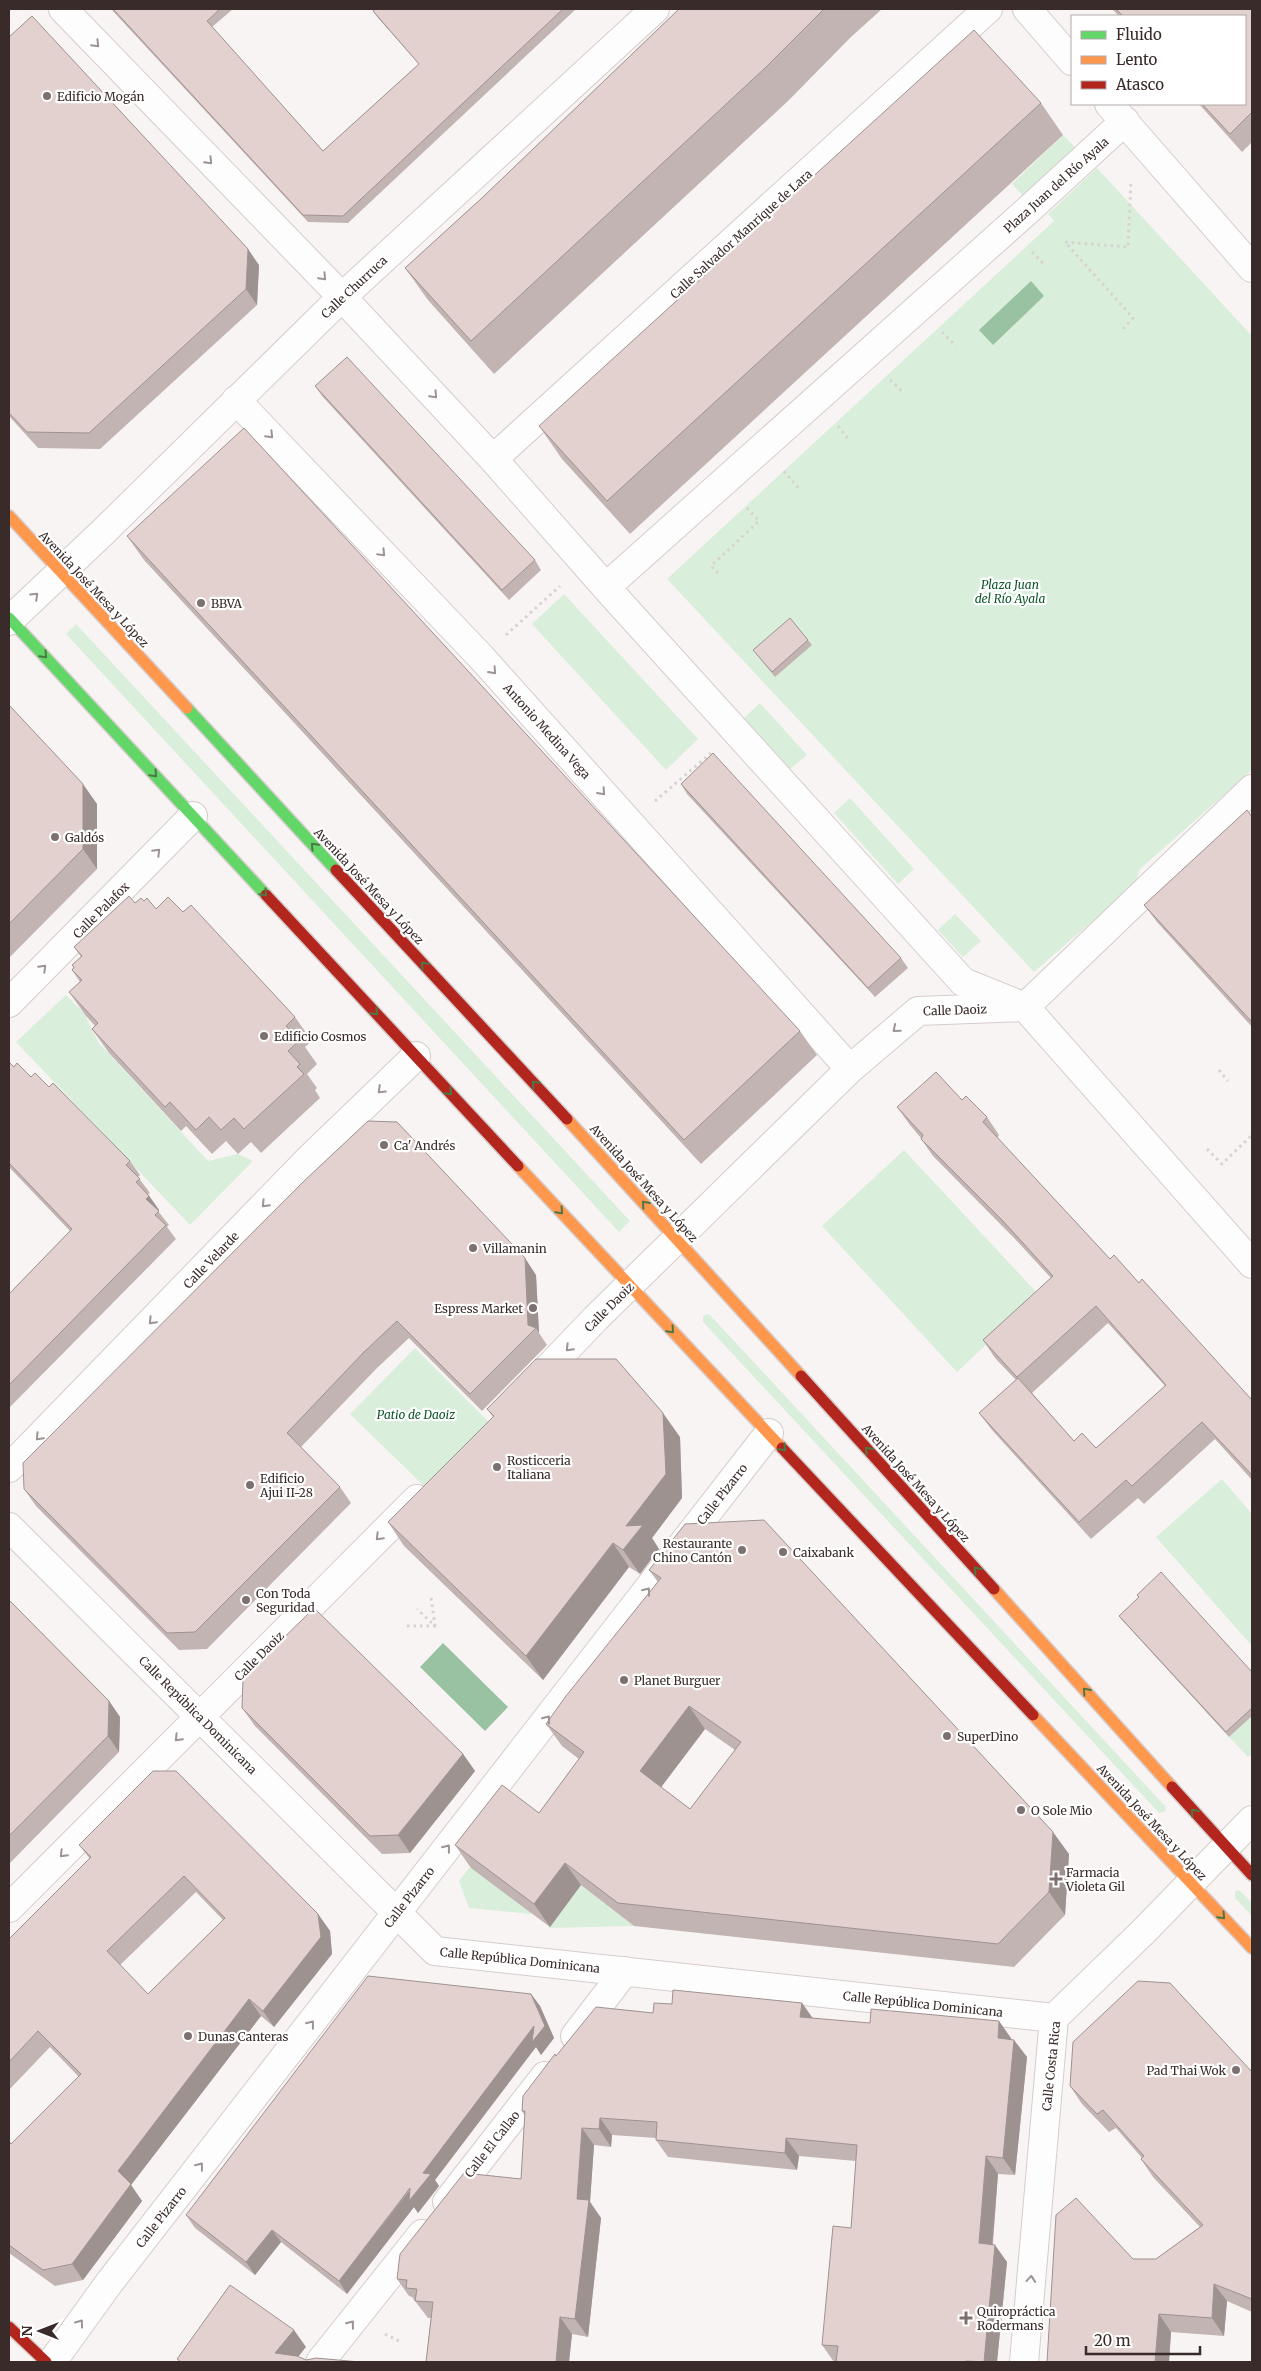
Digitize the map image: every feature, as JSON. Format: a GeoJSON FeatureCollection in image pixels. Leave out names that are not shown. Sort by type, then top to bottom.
{"type":"FeatureCollection","features":[{"type":"Feature","properties":{"kind":"street"},"geometry":{"type":"LineString","coordinates":[[63,9],[342,297],[493,459],[606,587],[963,982],[1025,1007],[1252,1264]]}},
{"type":"Feature","properties":{"kind":"street","name":"Calle Churruca"},"geometry":{"type":"LineString","coordinates":[[9,619],[102,533],[342,297],[655,9]]}},
{"type":"Feature","properties":{"kind":"street","name":"Calle Salvador Manrique de Lara"},"geometry":{"type":"LineString","coordinates":[[493,459],[988,9]]}},
{"type":"Feature","properties":{"kind":"street"},"geometry":{"type":"LineString","coordinates":[[1027,9],[1071,60]]}},
{"type":"Feature","properties":{"kind":"street"},"geometry":{"type":"LineString","coordinates":[[1122,118],[1252,268]]}},
{"type":"Feature","properties":{"kind":"street","name":"Plaza Juan del Río Ayala"},"geometry":{"type":"LineString","coordinates":[[606,587],[1027,211],[1122,118]]}},
{"type":"Feature","properties":{"kind":"street","name":"Antonio Medina Vega"},"geometry":{"type":"LineString","coordinates":[[236,400],[481,657],[850,1068]]}},
{"type":"Feature","properties":{"kind":"street","name":"Avenida José Mesa y López"},"geometry":{"type":"LineString","coordinates":[[9,516],[678,1240],[1252,1875]]}},
{"type":"Feature","properties":{"kind":"street","name":"Avenida José Mesa y López"},"geometry":{"type":"LineString","coordinates":[[9,619],[630,1286],[1252,1948]]}},
{"type":"Feature","properties":{"kind":"street"},"geometry":{"type":"LineString","coordinates":[[1025,1007],[1252,789]]}},
{"type":"Feature","properties":{"kind":"street","name":"Calle Palafox"},"geometry":{"type":"LineString","coordinates":[[9,1003],[193,816]]}},
{"type":"Feature","properties":{"kind":"street","name":"Calle Daoiz"},"geometry":{"type":"LineString","coordinates":[[515,1402],[850,1068],[918,1011],[1025,1007]]}},
{"type":"Feature","properties":{"kind":"street","name":"Calle Velarde"},"geometry":{"type":"LineString","coordinates":[[9,1468],[310,1158],[416,1056]]}},
{"type":"Feature","properties":{"kind":"street","name":"Calle Pizarro"},"geometry":{"type":"LineString","coordinates":[[52,2362],[109,2283],[770,1433]]}},
{"type":"Feature","properties":{"kind":"street","name":"Calle Daoiz"},"geometry":{"type":"LineString","coordinates":[[9,1908],[438,1478]]}},
{"type":"Feature","properties":{"kind":"street","name":"Calle República Dominicana"},"geometry":{"type":"LineString","coordinates":[[9,1527],[435,1951],[1054,2018]]}},
{"type":"Feature","properties":{"kind":"street","name":"Calle Costa Rica"},"geometry":{"type":"LineString","coordinates":[[1024,2362],[1054,2018],[1191,1884],[1252,1820]]}},
{"type":"Feature","properties":{"kind":"street","name":"Calle El Callao"},"geometry":{"type":"LineString","coordinates":[[320,2362],[476,2165],[625,1971]]}},
{"type":"Feature","properties":{"kind":"street"},"geometry":{"type":"LineString","coordinates":[[9,2327],[46,2362]]}},
{"type":"Feature","properties":{"kind":"path"},"geometry":{"type":"LineString","coordinates":[[1122,118],[1128,247],[1064,242],[1133,318],[1123,329]]}},
{"type":"Feature","properties":{"kind":"path"},"geometry":{"type":"LineString","coordinates":[[1026,247],[1044,264]]}},
{"type":"Feature","properties":{"kind":"path"},"geometry":{"type":"LineString","coordinates":[[938,328],[956,346]]}},
{"type":"Feature","properties":{"kind":"path"},"geometry":{"type":"LineString","coordinates":[[886,376],[904,393]]}},
{"type":"Feature","properties":{"kind":"path"},"geometry":{"type":"LineString","coordinates":[[835,423],[850,441]]}},
{"type":"Feature","properties":{"kind":"path"},"geometry":{"type":"LineString","coordinates":[[783,471],[800,490]]}},
{"type":"Feature","properties":{"kind":"path"},"geometry":{"type":"LineString","coordinates":[[718,573],[711,566],[759,521],[745,506]]}},
{"type":"Feature","properties":{"kind":"path"},"geometry":{"type":"LineString","coordinates":[[481,657],[585,563]]}},
{"type":"Feature","properties":{"kind":"path"},"geometry":{"type":"LineString","coordinates":[[630,823],[737,732]]}},
{"type":"Feature","properties":{"kind":"path"},"geometry":{"type":"LineString","coordinates":[[1219,1070],[1228,1081]]}},
{"type":"Feature","properties":{"kind":"path"},"geometry":{"type":"LineString","coordinates":[[1207,1149],[1222,1164],[1252,1135]]}},
{"type":"Feature","properties":{"kind":"path"},"geometry":{"type":"LineString","coordinates":[[431,1598],[435,1626]]}},
{"type":"Feature","properties":{"kind":"path"},"geometry":{"type":"LineString","coordinates":[[417,1609],[435,1626]]}},
{"type":"Feature","properties":{"kind":"path"},"geometry":{"type":"LineString","coordinates":[[408,1626],[435,1626]]}},
{"type":"Feature","properties":{"kind":"green space"},"geometry":{"type":"Polygon","coordinates":[[[1063,135],[1077,149],[1025,198],[1012,184],[1063,135]]]}},
{"type":"Feature","properties":{"kind":"green space","name":"Plaza Juan del Río Ayala"},"geometry":{"type":"Polygon","coordinates":[[[1097,168],[1252,336],[1252,770],[1140,869],[1135,884],[1034,972],[667,579],[1054,221],[1048,214],[1097,168]]]}},
{"type":"Feature","properties":{"kind":"green space"},"geometry":{"type":"Polygon","coordinates":[[[564,594],[698,739],[666,770],[532,624],[564,594]]]}},
{"type":"Feature","properties":{"kind":"green space"},"geometry":{"type":"Polygon","coordinates":[[[76,624],[630,1221],[619,1232],[66,634],[76,624]]]}},
{"type":"Feature","properties":{"kind":"green space"},"geometry":{"type":"Polygon","coordinates":[[[760,703],[807,755],[790,769],[744,718],[760,703]]]}},
{"type":"Feature","properties":{"kind":"green space"},"geometry":{"type":"Polygon","coordinates":[[[850,798],[914,869],[898,884],[834,813],[850,798]]]}},
{"type":"Feature","properties":{"kind":"green space"},"geometry":{"type":"Polygon","coordinates":[[[955,914],[981,941],[963,957],[938,930],[955,914]]]}},
{"type":"Feature","properties":{"kind":"green space"},"geometry":{"type":"Polygon","coordinates":[[[66,995],[84,1013],[99,1043],[208,1161],[238,1154],[253,1161],[190,1225],[16,1042],[66,995]]]}},
{"type":"Feature","properties":{"kind":"green space"},"geometry":{"type":"Polygon","coordinates":[[[904,1150],[1039,1295],[957,1372],[822,1226],[904,1150]]]}},
{"type":"Feature","properties":{"kind":"green space"},"geometry":{"type":"Polygon","coordinates":[[[706,1314],[710,1315],[1165,1806],[1166,1811],[1159,1813],[703,1322],[703,1317],[706,1314]]]}},
{"type":"Feature","properties":{"kind":"green space","name":"Patio de Daoiz"},"geometry":{"type":"Polygon","coordinates":[[[415,1348],[489,1422],[425,1487],[350,1414],[415,1348]]]}},
{"type":"Feature","properties":{"kind":"green space"},"geometry":{"type":"Polygon","coordinates":[[[1222,1479],[1252,1514],[1252,1646],[1156,1537],[1222,1479]]]}},
{"type":"Feature","properties":{"kind":"green space"},"geometry":{"type":"Polygon","coordinates":[[[1252,1716],[1252,1754],[1248,1757],[1229,1737],[1252,1716]]]}},
{"type":"Feature","properties":{"kind":"green space"},"geometry":{"type":"Polygon","coordinates":[[[470,1867],[497,1887],[534,1910],[531,1914],[469,1908],[459,1881],[470,1867]]]}},
{"type":"Feature","properties":{"kind":"green space"},"geometry":{"type":"Polygon","coordinates":[[[581,1885],[634,1926],[549,1928],[581,1885]]]}},
{"type":"Feature","properties":{"kind":"green space"},"geometry":{"type":"Polygon","coordinates":[[[1239,1890],[1252,1903],[1252,1916],[1235,1898],[1235,1891],[1239,1890]]]}},
{"type":"Feature","properties":{"kind":"shaded area"},"geometry":{"type":"Polygon","coordinates":[[[1031,281],[1044,296],[993,345],[979,330],[1031,281]]]}},
{"type":"Feature","properties":{"kind":"shaded area"},"geometry":{"type":"Polygon","coordinates":[[[443,1643],[508,1707],[485,1731],[420,1667],[443,1643]]]}},
{"type":"Feature","properties":{"kind":"building"},"geometry":{"type":"Polygon","coordinates":[[[113,9],[220,9],[207,21],[323,151],[419,64],[373,11],[376,9],[563,9],[343,216],[303,215],[113,9]]]}},
{"type":"Feature","properties":{"kind":"building"},"geometry":{"type":"Polygon","coordinates":[[[679,9],[824,9],[765,68],[471,341],[405,268],[483,197],[679,9]]]}},
{"type":"Feature","properties":{"kind":"building"},"geometry":{"type":"Polygon","coordinates":[[[1116,9],[1252,9],[1252,112],[1230,134],[1203,105],[1246,105],[1246,15],[1122,15],[1116,9]]]}},
{"type":"Feature","properties":{"kind":"building"},"geometry":{"type":"Polygon","coordinates":[[[32,16],[248,249],[246,289],[89,433],[27,432],[9,413],[9,37],[32,16]]]}},
{"type":"Feature","properties":{"kind":"building"},"geometry":{"type":"Polygon","coordinates":[[[974,30],[1041,103],[607,501],[539,426],[974,30]]]}},
{"type":"Feature","properties":{"kind":"building"},"geometry":{"type":"Polygon","coordinates":[[[347,357],[535,560],[502,590],[315,386],[347,357]]]}},
{"type":"Feature","properties":{"kind":"building"},"geometry":{"type":"Polygon","coordinates":[[[244,428],[800,1031],[684,1140],[127,536],[244,428]]]}},
{"type":"Feature","properties":{"kind":"building"},"geometry":{"type":"Polygon","coordinates":[[[790,618],[808,640],[772,672],[753,650],[790,618]]]}},
{"type":"Feature","properties":{"kind":"building","name":"Galdós"},"geometry":{"type":"Polygon","coordinates":[[[9,705],[83,784],[83,849],[9,924],[9,705]]]}},
{"type":"Feature","properties":{"kind":"building"},"geometry":{"type":"Polygon","coordinates":[[[713,753],[901,958],[868,988],[681,784],[713,753]]]}},
{"type":"Feature","properties":{"kind":"building"},"geometry":{"type":"Polygon","coordinates":[[[1247,810],[1252,817],[1252,1022],[1144,905],[1247,810]]]}},
{"type":"Feature","properties":{"kind":"building","name":"Edificio Cosmos"},"geometry":{"type":"Polygon","coordinates":[[[129,896],[135,903],[141,898],[144,901],[147,898],[156,909],[168,897],[183,912],[191,905],[295,1017],[286,1026],[300,1040],[288,1051],[300,1064],[297,1067],[304,1074],[244,1129],[234,1118],[221,1130],[209,1117],[196,1130],[170,1102],[165,1107],[92,1029],[98,1023],[69,992],[82,980],[72,970],[74,967],[72,965],[82,956],[74,947],[129,896]]]}},
{"type":"Feature","properties":{"kind":"building"},"geometry":{"type":"Polygon","coordinates":[[[9,1062],[14,1067],[17,1063],[31,1077],[35,1073],[49,1087],[53,1083],[130,1161],[126,1165],[140,1179],[136,1182],[149,1196],[146,1199],[159,1211],[155,1215],[166,1225],[9,1385],[9,1294],[72,1229],[9,1163],[9,1062]]]}},
{"type":"Feature","properties":{"kind":"building"},"geometry":{"type":"Polygon","coordinates":[[[936,1072],[962,1100],[966,1096],[987,1117],[983,1122],[1110,1259],[1114,1255],[1139,1283],[1142,1279],[1252,1400],[1252,1475],[1202,1422],[1132,1486],[1126,1480],[1079,1522],[979,1413],[1018,1378],[1074,1441],[1082,1433],[1096,1448],[1166,1385],[1096,1306],[1017,1377],[983,1340],[1053,1276],[1003,1221],[921,1139],[923,1135],[897,1107],[936,1072]]]}},
{"type":"Feature","properties":{"kind":"building"},"geometry":{"type":"Polygon","coordinates":[[[368,1121],[397,1122],[525,1258],[528,1325],[536,1328],[470,1394],[397,1321],[364,1352],[287,1433],[340,1487],[195,1632],[167,1633],[24,1489],[23,1463],[303,1182],[368,1121]]]}},
{"type":"Feature","properties":{"kind":"building"},"geometry":{"type":"Polygon","coordinates":[[[536,1359],[616,1359],[663,1413],[666,1474],[626,1526],[643,1525],[623,1550],[613,1543],[526,1656],[388,1522],[494,1416],[487,1409],[536,1359]]]}},
{"type":"Feature","properties":{"kind":"building"},"geometry":{"type":"Polygon","coordinates":[[[764,1520],[1053,1832],[1049,1892],[998,1944],[618,1903],[565,1863],[534,1904],[455,1845],[502,1785],[539,1813],[584,1752],[546,1724],[566,1696],[661,1578],[649,1570],[685,1524],[764,1520]],[[689,1706],[640,1771],[690,1809],[741,1742],[689,1706]]]}},
{"type":"Feature","properties":{"kind":"building"},"geometry":{"type":"Polygon","coordinates":[[[1161,1572],[1252,1672],[1252,1708],[1226,1732],[1119,1616],[1161,1572]]]}},
{"type":"Feature","properties":{"kind":"building"},"geometry":{"type":"Polygon","coordinates":[[[9,1600],[109,1701],[108,1736],[9,1836],[9,1600]]]}},
{"type":"Feature","properties":{"kind":"building"},"geometry":{"type":"Polygon","coordinates":[[[314,1608],[463,1754],[398,1835],[370,1836],[242,1708],[243,1678],[314,1608]]]}},
{"type":"Feature","properties":{"kind":"building","name":"Dunas Canteras"},"geometry":{"type":"Polygon","coordinates":[[[153,1771],[176,1771],[318,1914],[321,1937],[263,2011],[249,1999],[118,2171],[131,2184],[72,2264],[43,2270],[9,2245],[9,2141],[11,2144],[81,2074],[38,2031],[9,2062],[9,1939],[91,1857],[79,1845],[153,1771]],[[184,1876],[107,1951],[148,1994],[225,1918],[184,1876]]]}},
{"type":"Feature","properties":{"kind":"building"},"geometry":{"type":"Polygon","coordinates":[[[368,1976],[531,1994],[545,2026],[532,2042],[534,2026],[423,2173],[431,2174],[409,2201],[410,2188],[339,2281],[272,2230],[246,2262],[186,2215],[368,1976]]]}},
{"type":"Feature","properties":{"kind":"building"},"geometry":{"type":"Polygon","coordinates":[[[1138,1981],[1170,1983],[1252,2072],[1252,2299],[1214,2284],[1212,2318],[1159,2314],[1155,2362],[1047,2362],[1056,2215],[1076,2198],[1133,2259],[1156,2259],[1203,2225],[1141,2159],[1144,2156],[1103,2110],[1097,2114],[1070,2086],[1073,2042],[1138,1981]]]}},
{"type":"Feature","properties":{"kind":"building"},"geometry":{"type":"Polygon","coordinates":[[[673,1990],[802,2003],[800,2017],[870,2023],[871,2009],[999,2021],[998,2038],[1014,2040],[1003,2158],[986,2156],[979,2243],[995,2245],[984,2362],[836,2362],[838,2346],[822,2345],[833,2226],[851,2228],[857,2145],[786,2138],[785,2153],[656,2140],[657,2122],[600,2118],[599,2129],[582,2128],[577,2199],[589,2200],[575,2319],[560,2317],[556,2362],[426,2362],[433,2302],[415,2301],[417,2289],[406,2288],[407,2280],[397,2279],[400,2254],[464,2173],[521,2179],[525,2111],[522,2111],[523,2096],[555,2054],[556,2056],[596,2007],[653,2013],[654,2003],[672,2004],[673,1990]]]}},
{"type":"Feature","properties":{"kind":"building"},"geometry":{"type":"Polygon","coordinates":[[[230,2285],[294,2330],[275,2353],[297,2356],[306,2360],[316,2358],[360,2362],[181,2362],[177,2359],[230,2285]]]}},
{"type":"Feature","properties":{"kind":"traffic: fast"},"geometry":{"type":"LineString","coordinates":[[9,618],[266,895]]}},
{"type":"Feature","properties":{"kind":"traffic: fast"},"geometry":{"type":"LineString","coordinates":[[187,708],[336,870]]}},
{"type":"Feature","properties":{"kind":"traffic: slow"},"geometry":{"type":"LineString","coordinates":[[9,516],[187,708]]}},
{"type":"Feature","properties":{"kind":"traffic: slow"},"geometry":{"type":"LineString","coordinates":[[567,1119],[801,1376]]}},
{"type":"Feature","properties":{"kind":"traffic: slow"},"geometry":{"type":"LineString","coordinates":[[518,1166],[782,1448]]}},
{"type":"Feature","properties":{"kind":"traffic: slow"},"geometry":{"type":"LineString","coordinates":[[994,1589],[1172,1787]]}},
{"type":"Feature","properties":{"kind":"traffic: slow"},"geometry":{"type":"LineString","coordinates":[[1033,1715],[1252,1948]]}},
{"type":"Feature","properties":{"kind":"traffic: jam"},"geometry":{"type":"LineString","coordinates":[[336,870],[567,1119]]}},
{"type":"Feature","properties":{"kind":"traffic: jam"},"geometry":{"type":"LineString","coordinates":[[266,895],[518,1166]]}},
{"type":"Feature","properties":{"kind":"traffic: jam"},"geometry":{"type":"LineString","coordinates":[[801,1376],[994,1589]]}},
{"type":"Feature","properties":{"kind":"traffic: jam"},"geometry":{"type":"LineString","coordinates":[[782,1448],[1033,1715]]}},
{"type":"Feature","properties":{"kind":"traffic: jam"},"geometry":{"type":"LineString","coordinates":[[1172,1787],[1252,1875]]}},
{"type":"Feature","properties":{"kind":"traffic: jam"},"geometry":{"type":"LineString","coordinates":[[9,2327],[46,2362]]}},
{"type":"Feature","properties":{"kind":"place","name":"Edificio Mogán"},"geometry":{"type":"Point","coordinates":[47,96]}},
{"type":"Feature","properties":{"kind":"place","name":"BBVA"},"geometry":{"type":"Point","coordinates":[201,603]}},
{"type":"Feature","properties":{"kind":"place","name":"Galdós"},"geometry":{"type":"Point","coordinates":[55,837]}},
{"type":"Feature","properties":{"kind":"place","name":"Edificio Cosmos"},"geometry":{"type":"Point","coordinates":[264,1036]}},
{"type":"Feature","properties":{"kind":"place","name":"Ca' Andrés"},"geometry":{"type":"Point","coordinates":[384,1145]}},
{"type":"Feature","properties":{"kind":"place","name":"Villamanin"},"geometry":{"type":"Point","coordinates":[473,1248]}},
{"type":"Feature","properties":{"kind":"place","name":"Espress Market"},"geometry":{"type":"Point","coordinates":[533,1308]}},
{"type":"Feature","properties":{"kind":"place","name":"Rosticceria Italiana"},"geometry":{"type":"Point","coordinates":[497,1467]}},
{"type":"Feature","properties":{"kind":"place","name":"Edificio Ajui II-28"},"geometry":{"type":"Point","coordinates":[250,1485]}},
{"type":"Feature","properties":{"kind":"place","name":"Restaurante Chino Cantón"},"geometry":{"type":"Point","coordinates":[742,1550]}},
{"type":"Feature","properties":{"kind":"place","name":"Caixabank"},"geometry":{"type":"Point","coordinates":[783,1552]}},
{"type":"Feature","properties":{"kind":"place","name":"Con Toda Seguridad"},"geometry":{"type":"Point","coordinates":[246,1600]}},
{"type":"Feature","properties":{"kind":"place","name":"Planet Burguer"},"geometry":{"type":"Point","coordinates":[624,1680]}},
{"type":"Feature","properties":{"kind":"place","name":"SuperDino"},"geometry":{"type":"Point","coordinates":[947,1736]}},
{"type":"Feature","properties":{"kind":"place","name":"O Sole Mio"},"geometry":{"type":"Point","coordinates":[1021,1810]}},
{"type":"Feature","properties":{"kind":"place","name":"Farmacia Violeta Gil"},"geometry":{"type":"Point","coordinates":[1056,1879]}},
{"type":"Feature","properties":{"kind":"place","name":"Dunas Canteras"},"geometry":{"type":"Point","coordinates":[188,2036]}},
{"type":"Feature","properties":{"kind":"place","name":"Pad Thai Wok"},"geometry":{"type":"Point","coordinates":[1236,2070]}},
{"type":"Feature","properties":{"kind":"place","name":"Quiropráctica Rodermans"},"geometry":{"type":"Point","coordinates":[966,2318]}}]}
